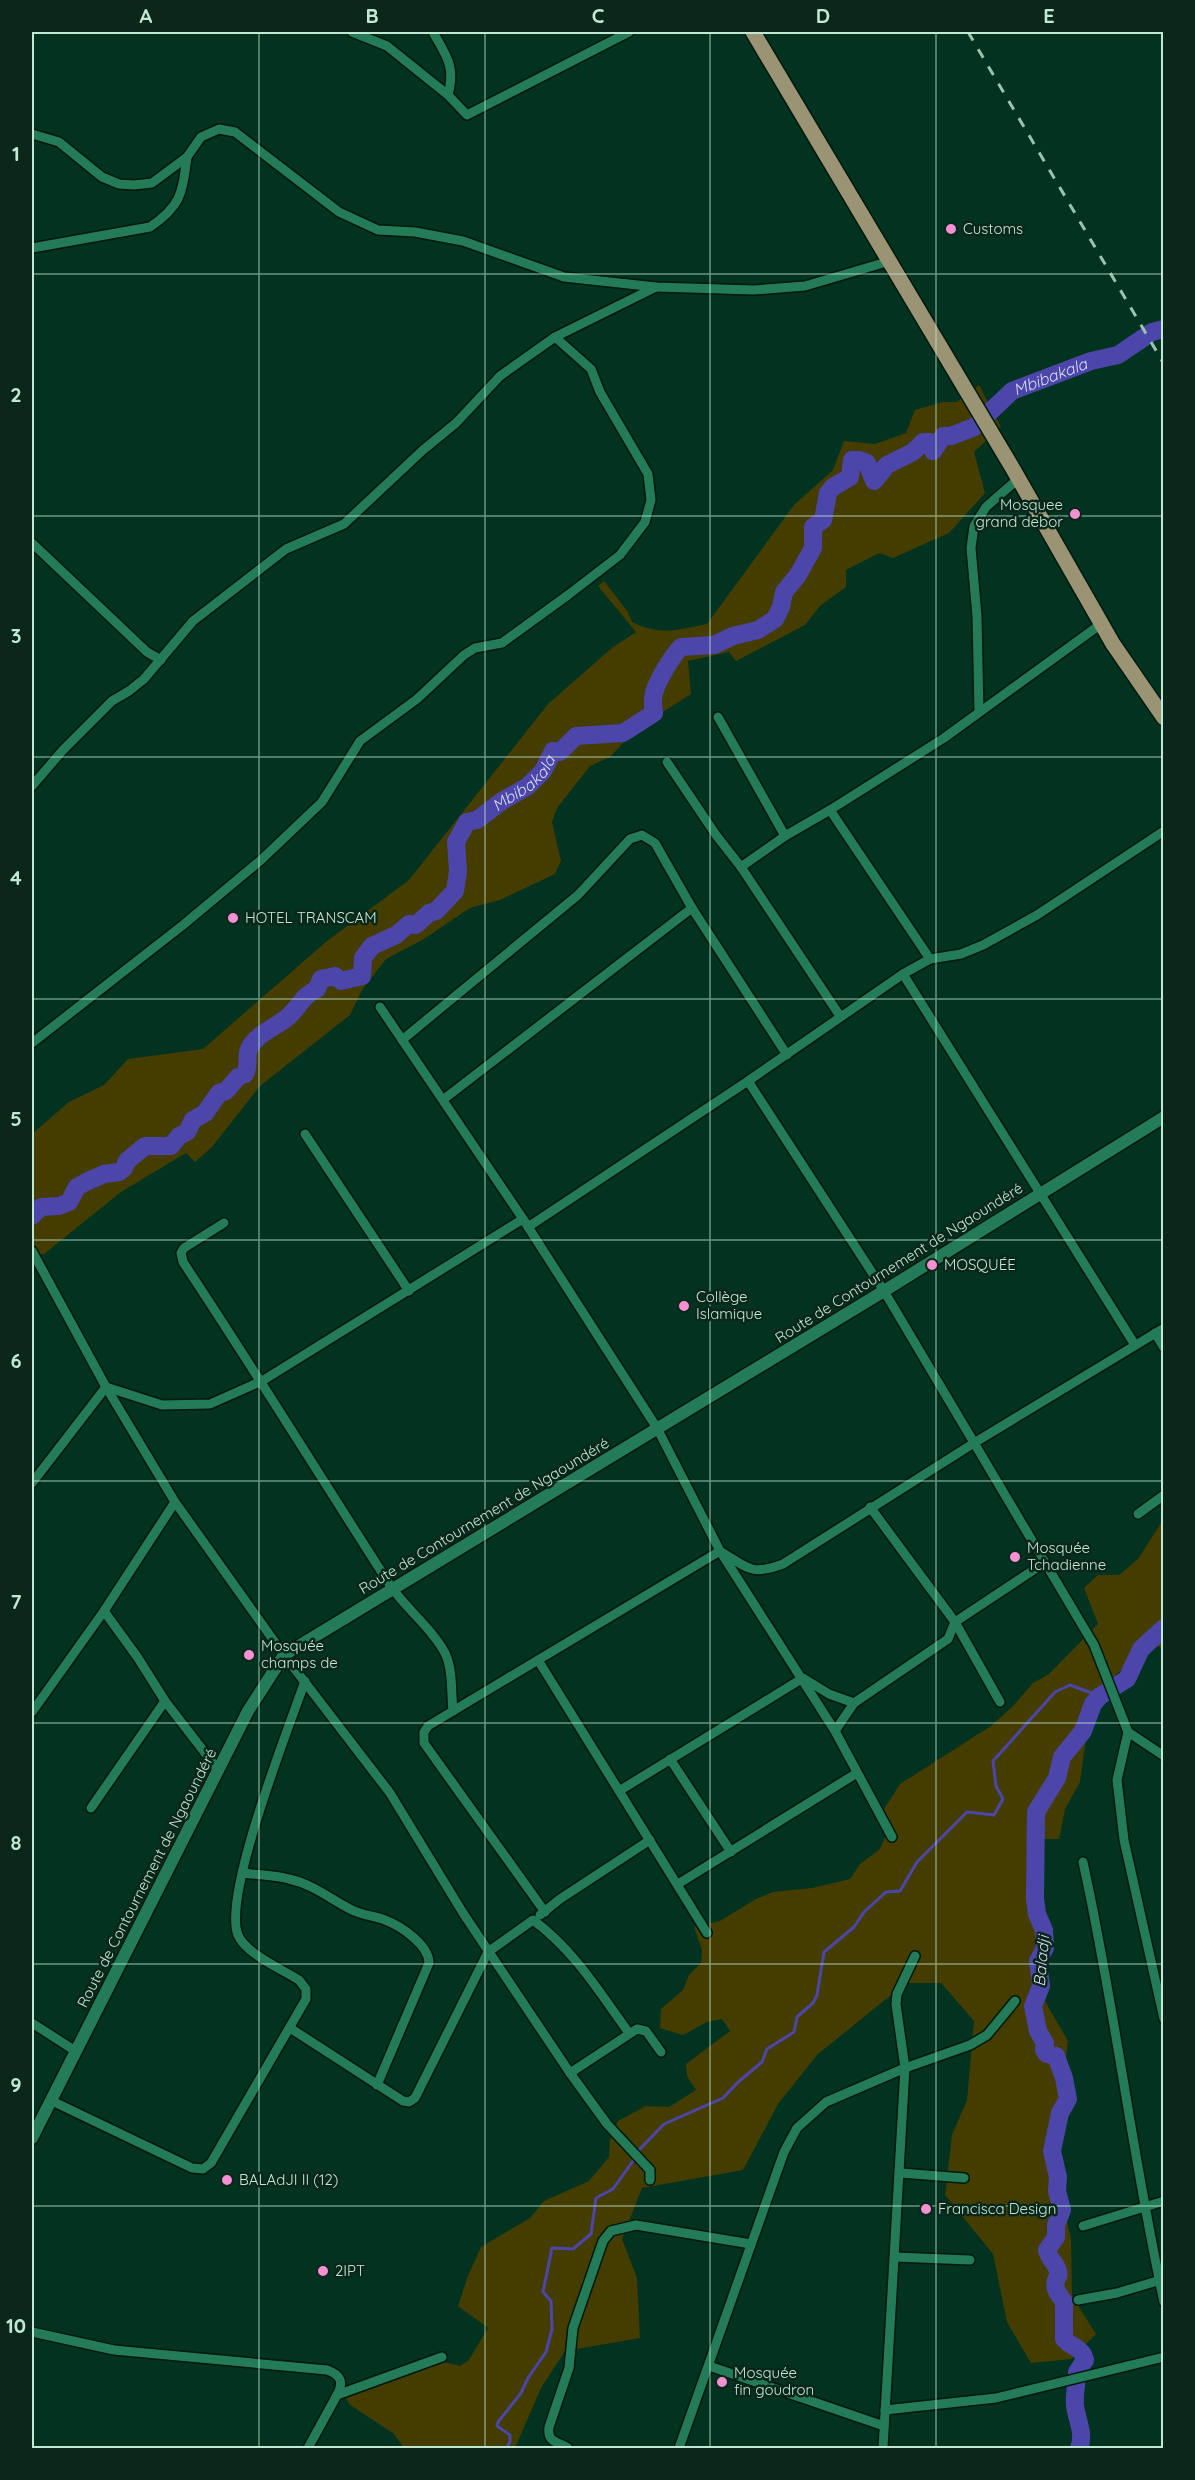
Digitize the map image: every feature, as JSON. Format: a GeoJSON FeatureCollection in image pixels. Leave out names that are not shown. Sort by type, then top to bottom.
{"type":"FeatureCollection","features":[{"type":"Feature","properties":{"kind":"main road"},"geometry":{"type":"LineString","coordinates":[[753,32],[1018,478],[1101,624],[1164,718]]}},
{"type":"Feature","properties":{"kind":"street"},"geometry":{"type":"LineString","coordinates":[[352,32],[387,46],[448,95],[467,115],[629,32]]}},
{"type":"Feature","properties":{"kind":"street"},"geometry":{"type":"LineString","coordinates":[[433,32],[451,65],[452,79],[448,95]]}},
{"type":"Feature","properties":{"kind":"street"},"geometry":{"type":"LineString","coordinates":[[32,134],[59,142],[102,177],[119,183],[152,183],[187,157],[201,136],[219,129],[236,132],[339,212],[378,230],[415,232],[463,241],[564,277],[656,287],[754,290],[805,286],[890,261]]}},
{"type":"Feature","properties":{"kind":"street"},"geometry":{"type":"LineString","coordinates":[[32,248],[150,227],[165,216],[182,194],[187,157]]}},
{"type":"Feature","properties":{"kind":"street"},"geometry":{"type":"LineString","coordinates":[[32,786],[63,750],[112,701],[144,679],[193,621],[286,549],[344,524],[423,450],[456,423],[500,376],[555,336],[656,287]]}},
{"type":"Feature","properties":{"kind":"street"},"geometry":{"type":"LineString","coordinates":[[32,1043],[183,925],[261,860],[322,802],[360,741],[417,699],[464,655],[475,648],[502,643],[568,596],[620,555],[645,522],[651,500],[648,474],[600,392],[591,369],[555,336]]}},
{"type":"Feature","properties":{"kind":"street"},"geometry":{"type":"LineString","coordinates":[[979,712],[977,616],[971,548],[974,526],[986,507],[1018,478]]}},
{"type":"Feature","properties":{"kind":"street"},"geometry":{"type":"LineString","coordinates":[[32,543],[147,652],[160,660]]}},
{"type":"Feature","properties":{"kind":"street"},"geometry":{"type":"LineString","coordinates":[[741,867],[785,836],[944,738],[1101,624]]}},
{"type":"Feature","properties":{"kind":"street"},"geometry":{"type":"LineString","coordinates":[[718,717],[785,836]]}},
{"type":"Feature","properties":{"kind":"street"},"geometry":{"type":"LineString","coordinates":[[667,762],[716,836],[741,867],[840,1016]]}},
{"type":"Feature","properties":{"kind":"street"},"geometry":{"type":"LineString","coordinates":[[830,810],[930,959]]}},
{"type":"Feature","properties":{"kind":"street"},"geometry":{"type":"LineString","coordinates":[[106,1387],[162,1405],[189,1406],[210,1404],[262,1381],[526,1223],[748,1081],[903,974],[930,959],[961,954],[983,945],[1037,915],[1164,831]]}},
{"type":"Feature","properties":{"kind":"street"},"geometry":{"type":"LineString","coordinates":[[402,1040],[578,895],[630,839],[642,835],[655,843],[692,908],[786,1055]]}},
{"type":"Feature","properties":{"kind":"street"},"geometry":{"type":"LineString","coordinates":[[444,1099],[692,908]]}},
{"type":"Feature","properties":{"kind":"street"},"geometry":{"type":"LineString","coordinates":[[903,974],[1135,1345]]}},
{"type":"Feature","properties":{"kind":"street"},"geometry":{"type":"LineString","coordinates":[[380,1007],[526,1223],[657,1428],[720,1551],[835,1731],[892,1837]]}},
{"type":"Feature","properties":{"kind":"street"},"geometry":{"type":"LineString","coordinates":[[748,1081],[884,1291],[1094,1645],[1128,1732],[1117,1780],[1124,1840],[1164,2019]]}},
{"type":"Feature","properties":{"kind":"street","name":"Route de Contournement de Ngaoundéré"},"geometry":{"type":"LineString","coordinates":[[32,2138],[248,1711],[284,1655],[884,1291],[1164,1117]]}},
{"type":"Feature","properties":{"kind":"street"},"geometry":{"type":"LineString","coordinates":[[304,1134],[409,1291]]}},
{"type":"Feature","properties":{"kind":"street"},"geometry":{"type":"LineString","coordinates":[[224,1223],[184,1248],[181,1253],[183,1262],[262,1381],[392,1588],[433,1635],[446,1655],[453,1711]]}},
{"type":"Feature","properties":{"kind":"street"},"geometry":{"type":"LineString","coordinates":[[32,1251],[106,1387],[175,1502],[284,1655],[390,1793],[488,1952],[607,2124],[650,2170],[650,2180]]}},
{"type":"Feature","properties":{"kind":"street"},"geometry":{"type":"LineString","coordinates":[[720,1551],[747,1568],[763,1571],[783,1564],[974,1443],[1159,1331],[1164,1348]]}},
{"type":"Feature","properties":{"kind":"street"},"geometry":{"type":"LineString","coordinates":[[32,1483],[106,1387]]}},
{"type":"Feature","properties":{"kind":"street"},"geometry":{"type":"LineString","coordinates":[[1138,1514],[1164,1495]]}},
{"type":"Feature","properties":{"kind":"street"},"geometry":{"type":"LineString","coordinates":[[32,1712],[104,1611],[175,1502]]}},
{"type":"Feature","properties":{"kind":"street"},"geometry":{"type":"LineString","coordinates":[[870,1508],[955,1622],[1000,1702]]}},
{"type":"Feature","properties":{"kind":"street"},"geometry":{"type":"LineString","coordinates":[[545,1912],[424,1743],[423,1732],[428,1726],[720,1551]]}},
{"type":"Feature","properties":{"kind":"street"},"geometry":{"type":"LineString","coordinates":[[835,1731],[854,1703],[942,1644],[953,1632],[955,1622],[1044,1563]]}},
{"type":"Feature","properties":{"kind":"street"},"geometry":{"type":"LineString","coordinates":[[104,1611],[165,1701],[219,1771]]}},
{"type":"Feature","properties":{"kind":"street"},"geometry":{"type":"LineString","coordinates":[[538,1660],[707,1933]]}},
{"type":"Feature","properties":{"kind":"street"},"geometry":{"type":"LineString","coordinates":[[803,1678],[829,1694],[854,1703]]}},
{"type":"Feature","properties":{"kind":"street"},"geometry":{"type":"LineString","coordinates":[[620,1791],[803,1678]]}},
{"type":"Feature","properties":{"kind":"street"},"geometry":{"type":"LineString","coordinates":[[50,2100],[192,2168],[203,2169],[211,2163],[306,1999],[306,1989],[299,1980],[245,1947],[238,1936],[234,1921],[248,1846],[305,1681]]}},
{"type":"Feature","properties":{"kind":"street"},"geometry":{"type":"LineString","coordinates":[[91,1808],[165,1701]]}},
{"type":"Feature","properties":{"kind":"street"},"geometry":{"type":"LineString","coordinates":[[1128,1732],[1164,1756]]}},
{"type":"Feature","properties":{"kind":"street"},"geometry":{"type":"LineString","coordinates":[[670,1759],[730,1852]]}},
{"type":"Feature","properties":{"kind":"street"},"geometry":{"type":"LineString","coordinates":[[678,1884],[857,1773]]}},
{"type":"Feature","properties":{"kind":"street"},"geometry":{"type":"LineString","coordinates":[[290,2028],[403,2102],[409,2102],[415,2098],[488,1952],[560,1899],[650,1840]]}},
{"type":"Feature","properties":{"kind":"street"},"geometry":{"type":"LineString","coordinates":[[1083,1862],[1095,1920],[1143,2206],[1164,2302]]}},
{"type":"Feature","properties":{"kind":"street"},"geometry":{"type":"LineString","coordinates":[[243,1874],[290,1879],[324,1892],[350,1909],[385,1920],[401,1929],[423,1947],[429,1957],[429,1963],[377,2085]]}},
{"type":"Feature","properties":{"kind":"street"},"geometry":{"type":"LineString","coordinates":[[533,1920],[553,1934],[571,1953],[629,2033]]}},
{"type":"Feature","properties":{"kind":"street"},"geometry":{"type":"LineString","coordinates":[[883,2448],[901,2173],[905,2068],[896,2004],[897,1994],[915,1956]]}},
{"type":"Feature","properties":{"kind":"street"},"geometry":{"type":"LineString","coordinates":[[680,2448],[784,2152],[797,2128],[826,2102],[987,2035],[1015,2001]]}},
{"type":"Feature","properties":{"kind":"street"},"geometry":{"type":"LineString","coordinates":[[32,2023],[77,2052]]}},
{"type":"Feature","properties":{"kind":"street"},"geometry":{"type":"LineString","coordinates":[[570,2073],[637,2029],[646,2031],[661,2052]]}},
{"type":"Feature","properties":{"kind":"street"},"geometry":{"type":"LineString","coordinates":[[901,2173],[964,2178]]}},
{"type":"Feature","properties":{"kind":"street"},"geometry":{"type":"LineString","coordinates":[[1083,2226],[1164,2201]]}},
{"type":"Feature","properties":{"kind":"street"},"geometry":{"type":"LineString","coordinates":[[568,2448],[552,2442],[548,2436],[549,2427],[569,2368],[573,2328],[603,2241],[611,2231],[636,2225],[751,2244]]}},
{"type":"Feature","properties":{"kind":"street"},"geometry":{"type":"LineString","coordinates":[[895,2257],[970,2260]]}},
{"type":"Feature","properties":{"kind":"street"},"geometry":{"type":"LineString","coordinates":[[1078,2300],[1117,2293],[1161,2280]]}},
{"type":"Feature","properties":{"kind":"street"},"geometry":{"type":"LineString","coordinates":[[32,2332],[114,2350],[327,2370],[336,2373],[341,2380],[341,2388],[308,2448]]}},
{"type":"Feature","properties":{"kind":"street"},"geometry":{"type":"LineString","coordinates":[[337,2395],[442,2357]]}},
{"type":"Feature","properties":{"kind":"street"},"geometry":{"type":"LineString","coordinates":[[885,2410],[978,2401],[1078,2380],[1164,2357]]}},
{"type":"Feature","properties":{"kind":"street"},"geometry":{"type":"LineString","coordinates":[[709,2366],[884,2426]]}},
{"type":"Feature","properties":{"kind":"shaded area","name":"Mbibakala"},"geometry":{"type":"Polygon","coordinates":[[[979,385],[1001,427],[974,452],[985,493],[949,533],[893,558],[879,553],[846,570],[846,587],[820,606],[805,625],[736,661],[729,652],[688,661],[691,694],[635,730],[610,757],[590,766],[557,808],[552,822],[561,861],[555,874],[500,900],[470,908],[424,939],[386,959],[362,990],[350,1015],[260,1086],[212,1147],[195,1162],[186,1153],[121,1192],[44,1254],[32,1255],[32,1134],[69,1102],[104,1085],[128,1059],[203,1049],[327,941],[409,880],[548,704],[613,647],[636,632],[598,586],[604,581],[628,612],[632,622],[642,626],[669,630],[707,624],[794,505],[833,470],[844,441],[875,444],[906,433],[915,410],[943,402],[957,402],[979,385]]]}},
{"type":"Feature","properties":{"kind":"shaded area","name":"Baladji"},"geometry":{"type":"Polygon","coordinates":[[[1163,1520],[1163,1649],[1148,1641],[1097,1694],[1088,1725],[1080,1782],[1065,1809],[1059,1839],[1041,1839],[1036,1862],[1051,1950],[1045,1961],[1038,1989],[1068,2041],[1061,2100],[1059,2186],[1071,2239],[1072,2296],[1096,2334],[1071,2359],[1031,2363],[1007,2322],[993,2254],[945,2195],[952,2135],[967,2100],[974,2021],[941,1983],[906,1983],[818,2054],[778,2104],[743,2170],[642,2188],[622,2239],[637,2278],[640,2338],[565,2351],[541,2388],[515,2448],[404,2448],[393,2433],[350,2405],[340,2389],[404,2367],[424,2357],[460,2366],[469,2360],[488,2328],[458,2306],[481,2247],[530,2218],[544,2201],[589,2181],[609,2157],[610,2140],[618,2121],[646,2106],[669,2107],[696,2090],[687,2076],[686,2064],[730,2031],[722,2019],[707,2022],[683,2035],[660,2028],[661,2009],[683,1990],[689,1975],[701,1963],[702,1950],[694,1927],[720,1921],[756,1899],[773,1892],[812,1888],[850,1879],[860,1864],[879,1850],[887,1834],[882,1812],[900,1784],[991,1726],[1033,1683],[1049,1674],[1098,1624],[1084,1588],[1098,1575],[1119,1575],[1138,1559],[1163,1520]]]}},
{"type":"Feature","properties":{"kind":"waterway","name":"Mbibakala"},"geometry":{"type":"LineString","coordinates":[[32,1216],[41,1207],[59,1206],[69,1202],[77,1187],[86,1182],[104,1174],[119,1172],[127,1161],[145,1146],[171,1146],[179,1136],[187,1132],[193,1120],[205,1113],[219,1093],[226,1091],[238,1077],[245,1074],[249,1050],[254,1042],[289,1016],[304,998],[317,989],[321,979],[335,976],[341,981],[362,976],[363,958],[372,946],[396,935],[409,924],[416,925],[429,913],[436,911],[455,891],[458,871],[456,842],[467,822],[477,820],[502,801],[528,786],[543,771],[553,751],[560,752],[576,736],[623,733],[654,713],[653,698],[656,688],[665,669],[681,647],[714,645],[733,636],[758,630],[775,619],[781,607],[784,592],[798,575],[813,548],[813,527],[823,520],[828,493],[833,487],[850,477],[852,460],[867,463],[874,481],[887,465],[913,452],[923,442],[929,442],[933,451],[943,436],[951,436],[974,427],[1012,391],[1091,361],[1118,355],[1152,332],[1164,329]]}},
{"type":"Feature","properties":{"kind":"waterway","name":"Baladji"},"geometry":{"type":"LineString","coordinates":[[1079,2448],[1081,2433],[1075,2397],[1077,2372],[1085,2360],[1079,2350],[1064,2339],[1064,2302],[1055,2287],[1059,2273],[1047,2250],[1056,2237],[1056,2225],[1062,2210],[1052,2151],[1060,2113],[1068,2099],[1056,2056],[1047,2054],[1044,2050],[1045,2043],[1038,2031],[1033,2006],[1041,1986],[1038,1961],[1045,1948],[1044,1930],[1037,1914],[1035,1899],[1036,1812],[1057,1778],[1062,1757],[1083,1731],[1093,1704],[1100,1696],[1127,1679],[1141,1649],[1164,1628]]}},
{"type":"Feature","properties":{"kind":"waterway"},"geometry":{"type":"LineString","coordinates":[[637,2152],[664,2124],[723,2098],[762,2062],[767,2049],[794,2032],[797,2017],[813,2003],[817,1995],[824,1952],[854,1927],[864,1912],[886,1892],[900,1891],[917,1862],[967,1812],[994,1815],[1003,1799],[996,1786],[993,1761],[1055,1692],[1070,1685],[1100,1696]]}},
{"type":"Feature","properties":{"kind":"waterway"},"geometry":{"type":"LineString","coordinates":[[506,2448],[510,2442],[510,2435],[497,2426],[498,2422],[521,2393],[528,2378],[546,2352],[552,2329],[551,2301],[543,2292],[552,2248],[573,2249],[591,2234],[596,2198],[613,2189],[635,2158]]}},
{"type":"Feature","properties":{"kind":"railway"},"geometry":{"type":"LineString","coordinates":[[968,32],[1164,364]]}},
{"type":"Feature","properties":{"kind":"place","name":"Customs"},"geometry":{"type":"Point","coordinates":[951,229]}},
{"type":"Feature","properties":{"kind":"place","name":"Mosquee grand debor"},"geometry":{"type":"Point","coordinates":[1075,514]}},
{"type":"Feature","properties":{"kind":"place","name":"HOTEL TRANSCAM"},"geometry":{"type":"Point","coordinates":[233,918]}},
{"type":"Feature","properties":{"kind":"place","name":"MOSQUÉE"},"geometry":{"type":"Point","coordinates":[932,1265]}},
{"type":"Feature","properties":{"kind":"place","name":"Collège Islamique"},"geometry":{"type":"Point","coordinates":[684,1306]}},
{"type":"Feature","properties":{"kind":"place","name":"Mosquée Tchadienne"},"geometry":{"type":"Point","coordinates":[1015,1557]}},
{"type":"Feature","properties":{"kind":"place","name":"Mosquée champs de"},"geometry":{"type":"Point","coordinates":[249,1655]}},
{"type":"Feature","properties":{"kind":"place","name":"BALAdJI II (12)"},"geometry":{"type":"Point","coordinates":[227,2180]}},
{"type":"Feature","properties":{"kind":"place","name":"Francisca Design"},"geometry":{"type":"Point","coordinates":[926,2209]}},
{"type":"Feature","properties":{"kind":"place","name":"2IPT"},"geometry":{"type":"Point","coordinates":[323,2271]}},
{"type":"Feature","properties":{"kind":"place","name":"Mosquée fin goudron"},"geometry":{"type":"Point","coordinates":[722,2382]}}]}
